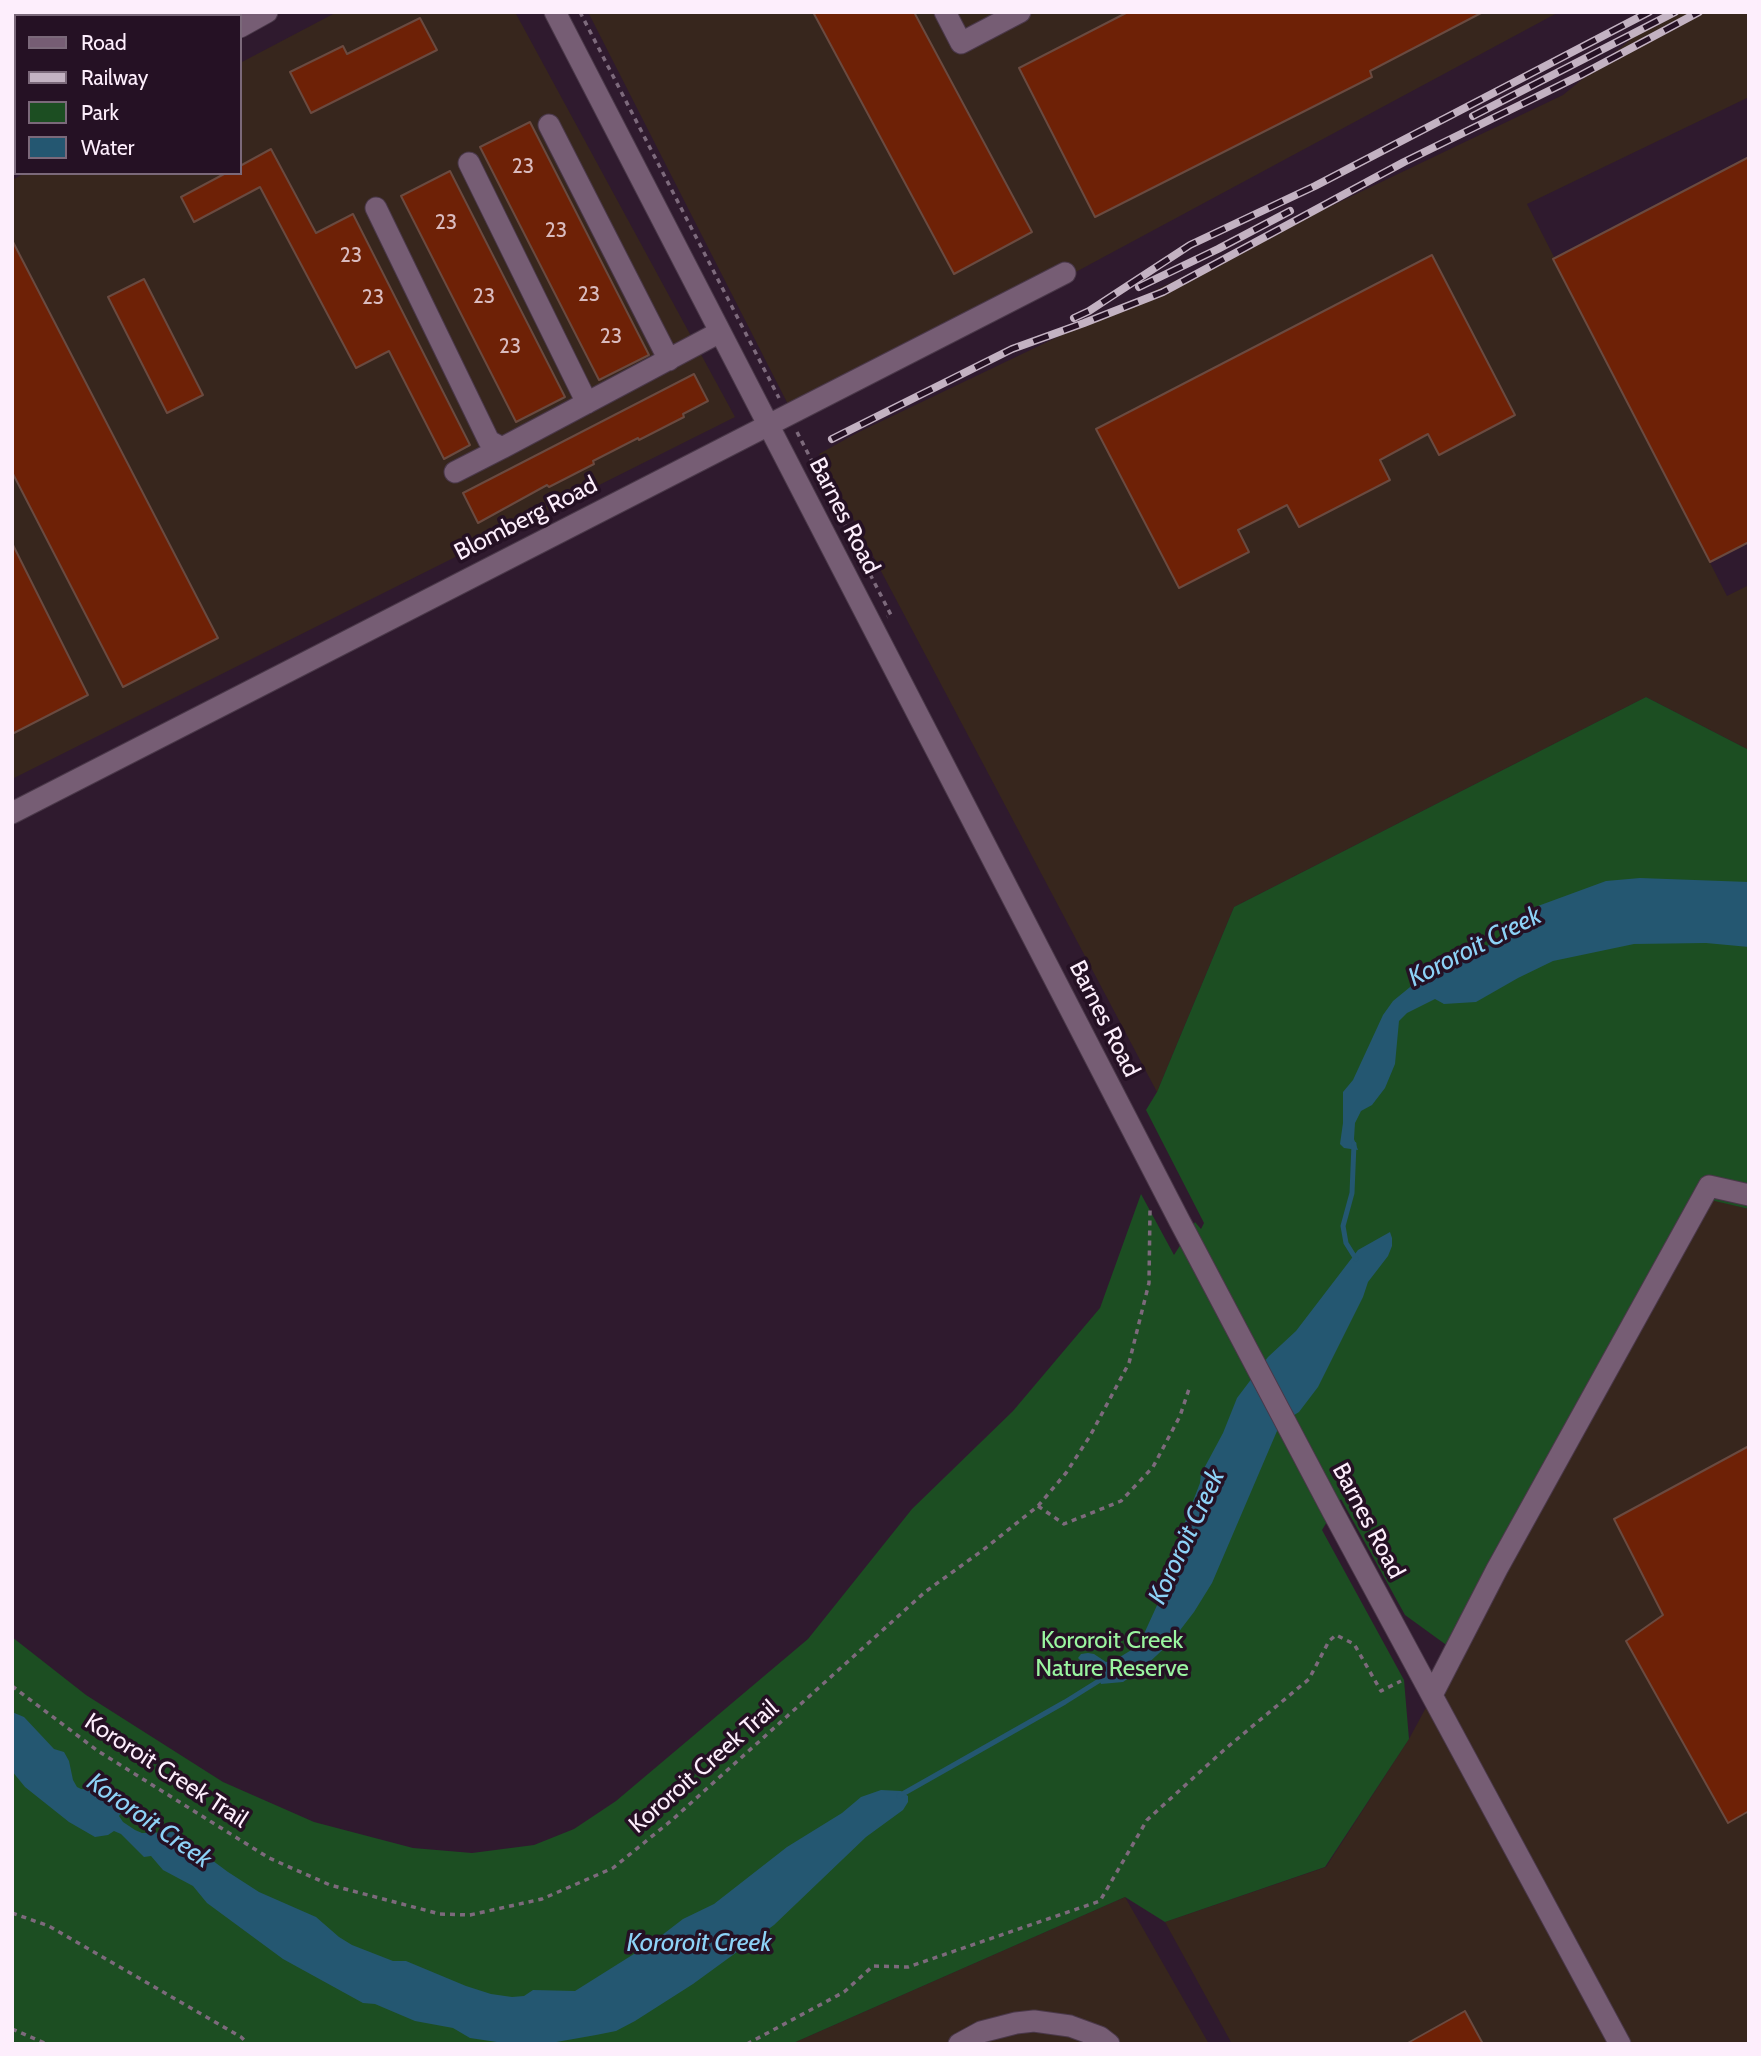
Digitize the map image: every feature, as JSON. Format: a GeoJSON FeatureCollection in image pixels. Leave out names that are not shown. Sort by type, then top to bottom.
{"type":"FeatureCollection","features":[{"type":"Feature","properties":{"kind":"street"},"geometry":{"type":"LineString","coordinates":[[242,26],[267,12]]}},
{"type":"Feature","properties":{"kind":"street","name":"Barnes Road"},"geometry":{"type":"LineString","coordinates":[[555,12],[1184,1229],[1333,1512],[1620,2044]]}},
{"type":"Feature","properties":{"kind":"street"},"geometry":{"type":"LineString","coordinates":[[945,12],[961,43],[1020,12]]}},
{"type":"Feature","properties":{"kind":"street"},"geometry":{"type":"LineString","coordinates":[[549,125],[669,360]]}},
{"type":"Feature","properties":{"kind":"street"},"geometry":{"type":"LineString","coordinates":[[469,163],[587,403]]}},
{"type":"Feature","properties":{"kind":"street"},"geometry":{"type":"LineString","coordinates":[[376,208],[489,441],[502,448]]}},
{"type":"Feature","properties":{"kind":"street","name":"Blomberg Road"},"geometry":{"type":"LineString","coordinates":[[12,813],[1065,273]]}},
{"type":"Feature","properties":{"kind":"street"},"geometry":{"type":"LineString","coordinates":[[456,472],[720,332]]}},
{"type":"Feature","properties":{"kind":"street"},"geometry":{"type":"LineString","coordinates":[[1433,1695],[1497,1569],[1709,1186],[1749,1195]]}},
{"type":"Feature","properties":{"kind":"street"},"geometry":{"type":"LineString","coordinates":[[958,2044],[981,2032],[1034,2021],[1070,2026],[1100,2037],[1109,2044]]}},
{"type":"Feature","properties":{"kind":"path","name":"Kororoit Creek Trail"},"geometry":{"type":"LineString","coordinates":[[12,1686],[98,1751],[269,1858],[330,1885],[440,1914],[470,1914],[542,1899],[613,1868],[673,1820],[925,1592],[1038,1506],[1078,1455],[1129,1363],[1149,1283],[1150,1210],[1156,1207]]}},
{"type":"Feature","properties":{"kind":"path"},"geometry":{"type":"LineString","coordinates":[[1038,1506],[1064,1524],[1121,1501],[1153,1467],[1180,1416],[1189,1390]]}},
{"type":"Feature","properties":{"kind":"path"},"geometry":{"type":"LineString","coordinates":[[747,2044],[844,1992],[873,1966],[908,1967],[1100,1900],[1147,1821],[1309,1679],[1329,1641],[1336,1635],[1354,1644],[1381,1691],[1420,1672]]}},
{"type":"Feature","properties":{"kind":"path"},"geometry":{"type":"LineString","coordinates":[[12,1913],[49,1926],[241,2037],[248,2044]]}},
{"type":"Feature","properties":{"kind":"path"},"geometry":{"type":"LineString","coordinates":[[12,2029],[47,2044]]}},
{"type":"Feature","properties":{"kind":"shaded area"},"geometry":{"type":"Polygon","coordinates":[[[337,12],[515,12],[735,417],[12,779],[12,180],[21,175],[242,175],[242,62],[337,12]]]}},
{"type":"Feature","properties":{"kind":"shaded area"},"geometry":{"type":"Polygon","coordinates":[[[588,12],[1559,12],[797,422],[588,12]]]}},
{"type":"Feature","properties":{"kind":"shaded area"},"geometry":{"type":"Polygon","coordinates":[[[1664,12],[1749,12],[1749,97],[1527,204],[1727,596],[1749,585],[1749,750],[1646,697],[1234,907],[1157,1092],[819,454],[857,433],[1563,95],[1664,12]]]}},
{"type":"Feature","properties":{"kind":"shaded area"},"geometry":{"type":"Polygon","coordinates":[[[1702,1197],[1749,1209],[1749,2044],[1232,2044],[1165,1922],[1326,1867],[1409,1739],[1702,1197]]]}},
{"type":"Feature","properties":{"kind":"shaded area"},"geometry":{"type":"Polygon","coordinates":[[[1125,1897],[1209,2044],[791,2044],[1125,1897]]]}},
{"type":"Feature","properties":{"kind":"green space","name":"Kororoit Creek Nature Reserve"},"geometry":{"type":"Polygon","coordinates":[[[1646,697],[1749,750],[1749,1209],[1702,1198],[1456,1652],[1405,1615],[1341,1499],[1322,1530],[1404,1680],[1409,1739],[1325,1867],[1165,1922],[1125,1897],[791,2044],[12,2044],[12,1637],[86,1695],[223,1782],[314,1822],[413,1848],[472,1853],[534,1845],[574,1829],[616,1801],[808,1639],[912,1509],[1013,1411],[1100,1308],[1141,1194],[1174,1255],[1195,1222],[1201,1229],[1204,1223],[1146,1110],[1157,1092],[1234,907],[1646,697]]]}},
{"type":"Feature","properties":{"kind":"water","name":"Kororoit Creek"},"geometry":{"type":"Polygon","coordinates":[[[1640,878],[1749,882],[1749,947],[1706,943],[1634,944],[1553,961],[1476,1002],[1444,1004],[1435,999],[1407,1013],[1399,1021],[1395,1064],[1385,1088],[1372,1105],[1361,1111],[1355,1123],[1354,1139],[1358,1150],[1344,1148],[1340,1144],[1343,1092],[1353,1080],[1383,1015],[1393,1001],[1415,983],[1440,972],[1464,955],[1473,956],[1483,952],[1490,943],[1521,925],[1527,910],[1606,881],[1640,878]]]}},
{"type":"Feature","properties":{"kind":"water","name":"Kororoit Creek"},"geometry":{"type":"Polygon","coordinates":[[[1390,1232],[1392,1246],[1388,1256],[1368,1282],[1318,1387],[1299,1412],[1280,1424],[1212,1583],[1194,1612],[1171,1642],[1142,1669],[1123,1682],[1101,1684],[1096,1671],[1078,1658],[1081,1654],[1088,1653],[1106,1662],[1115,1660],[1133,1649],[1143,1636],[1164,1590],[1170,1561],[1201,1474],[1223,1433],[1237,1398],[1268,1357],[1296,1331],[1358,1250],[1390,1232]]]}},
{"type":"Feature","properties":{"kind":"water","name":"Kororoit Creek"},"geometry":{"type":"Polygon","coordinates":[[[12,1712],[24,1717],[54,1749],[64,1752],[77,1787],[105,1790],[115,1801],[124,1805],[119,1816],[135,1830],[142,1833],[174,1832],[259,1892],[316,1917],[352,1945],[393,1961],[406,1961],[466,1986],[512,1997],[524,1996],[533,1990],[575,1991],[653,1942],[683,1919],[714,1904],[787,1847],[842,1813],[861,1797],[881,1790],[901,1791],[908,1796],[908,1802],[903,1810],[866,1837],[774,1925],[693,1984],[635,2021],[616,2031],[596,2035],[545,2044],[510,2044],[470,2038],[453,2028],[415,2021],[375,2004],[363,2003],[283,1959],[207,1903],[193,1886],[163,1870],[151,1856],[144,1857],[121,1834],[114,1831],[95,1837],[69,1822],[25,1787],[12,1771],[12,1712]]]}},
{"type":"Feature","properties":{"kind":"building"},"geometry":{"type":"Polygon","coordinates":[[[813,12],[914,12],[1032,232],[954,274],[813,12]]]}},
{"type":"Feature","properties":{"kind":"building"},"geometry":{"type":"Polygon","coordinates":[[[1128,12],[1483,12],[1370,71],[1372,77],[1095,217],[1019,68],[1128,12]]]}},
{"type":"Feature","properties":{"kind":"building"},"geometry":{"type":"Polygon","coordinates":[[[420,18],[437,50],[311,113],[290,72],[343,46],[347,54],[420,18]]]}},
{"type":"Feature","properties":{"kind":"building"},"geometry":{"type":"Polygon","coordinates":[[[530,122],[649,355],[599,380],[480,147],[530,122]]]}},
{"type":"Feature","properties":{"kind":"building"},"geometry":{"type":"Polygon","coordinates":[[[271,149],[316,233],[353,214],[470,445],[444,459],[389,351],[356,368],[260,187],[194,222],[181,197],[222,175],[242,175],[242,165],[271,149]]]}},
{"type":"Feature","properties":{"kind":"building"},"geometry":{"type":"Polygon","coordinates":[[[1749,157],[1749,542],[1710,562],[1553,259],[1749,157]]]}},
{"type":"Feature","properties":{"kind":"building"},"geometry":{"type":"Polygon","coordinates":[[[450,171],[565,397],[516,422],[401,196],[450,171]]]}},
{"type":"Feature","properties":{"kind":"building"},"geometry":{"type":"Polygon","coordinates":[[[12,240],[218,638],[123,687],[12,472],[12,240]]]}},
{"type":"Feature","properties":{"kind":"building"},"geometry":{"type":"Polygon","coordinates":[[[1432,255],[1515,415],[1439,455],[1428,434],[1380,460],[1390,480],[1299,527],[1287,505],[1238,530],[1249,552],[1179,588],[1096,429],[1432,255]]]}},
{"type":"Feature","properties":{"kind":"building"},"geometry":{"type":"Polygon","coordinates":[[[144,279],[203,395],[167,413],[108,297],[144,279]]]}},
{"type":"Feature","properties":{"kind":"building"},"geometry":{"type":"Polygon","coordinates":[[[694,374],[708,401],[683,414],[684,417],[593,461],[594,464],[549,487],[547,485],[478,523],[463,493],[694,374]]]}},
{"type":"Feature","properties":{"kind":"building"},"geometry":{"type":"Polygon","coordinates":[[[12,543],[88,695],[12,734],[12,543]]]}},
{"type":"Feature","properties":{"kind":"building"},"geometry":{"type":"Polygon","coordinates":[[[1749,1446],[1749,1811],[1728,1823],[1626,1641],[1663,1615],[1614,1519],[1749,1446]]]}},
{"type":"Feature","properties":{"kind":"building"},"geometry":{"type":"Polygon","coordinates":[[[1465,2011],[1483,2044],[1406,2044],[1465,2011]]]}},
{"type":"Feature","properties":{"kind":"waterway","name":"Kororoit Creek"},"geometry":{"type":"LineString","coordinates":[[1354,1144],[1352,1193],[1343,1226],[1346,1243],[1356,1259]]}},
{"type":"Feature","properties":{"kind":"waterway","name":"Kororoit Creek"},"geometry":{"type":"LineString","coordinates":[[899,1796],[1105,1677]]}},
{"type":"Feature","properties":{"kind":"railway"},"geometry":{"type":"LineString","coordinates":[[1074,318],[1190,245],[1315,186],[1649,12]]}},
{"type":"Feature","properties":{"kind":"railway"},"geometry":{"type":"LineString","coordinates":[[1473,116],[1675,12]]}},
{"type":"Feature","properties":{"kind":"railway"},"geometry":{"type":"LineString","coordinates":[[832,439],[1012,349],[1163,292],[1404,162],[1581,75],[1699,12]]}},
{"type":"Feature","properties":{"kind":"railway"},"geometry":{"type":"LineString","coordinates":[[1139,287],[1290,211]]}}]}
